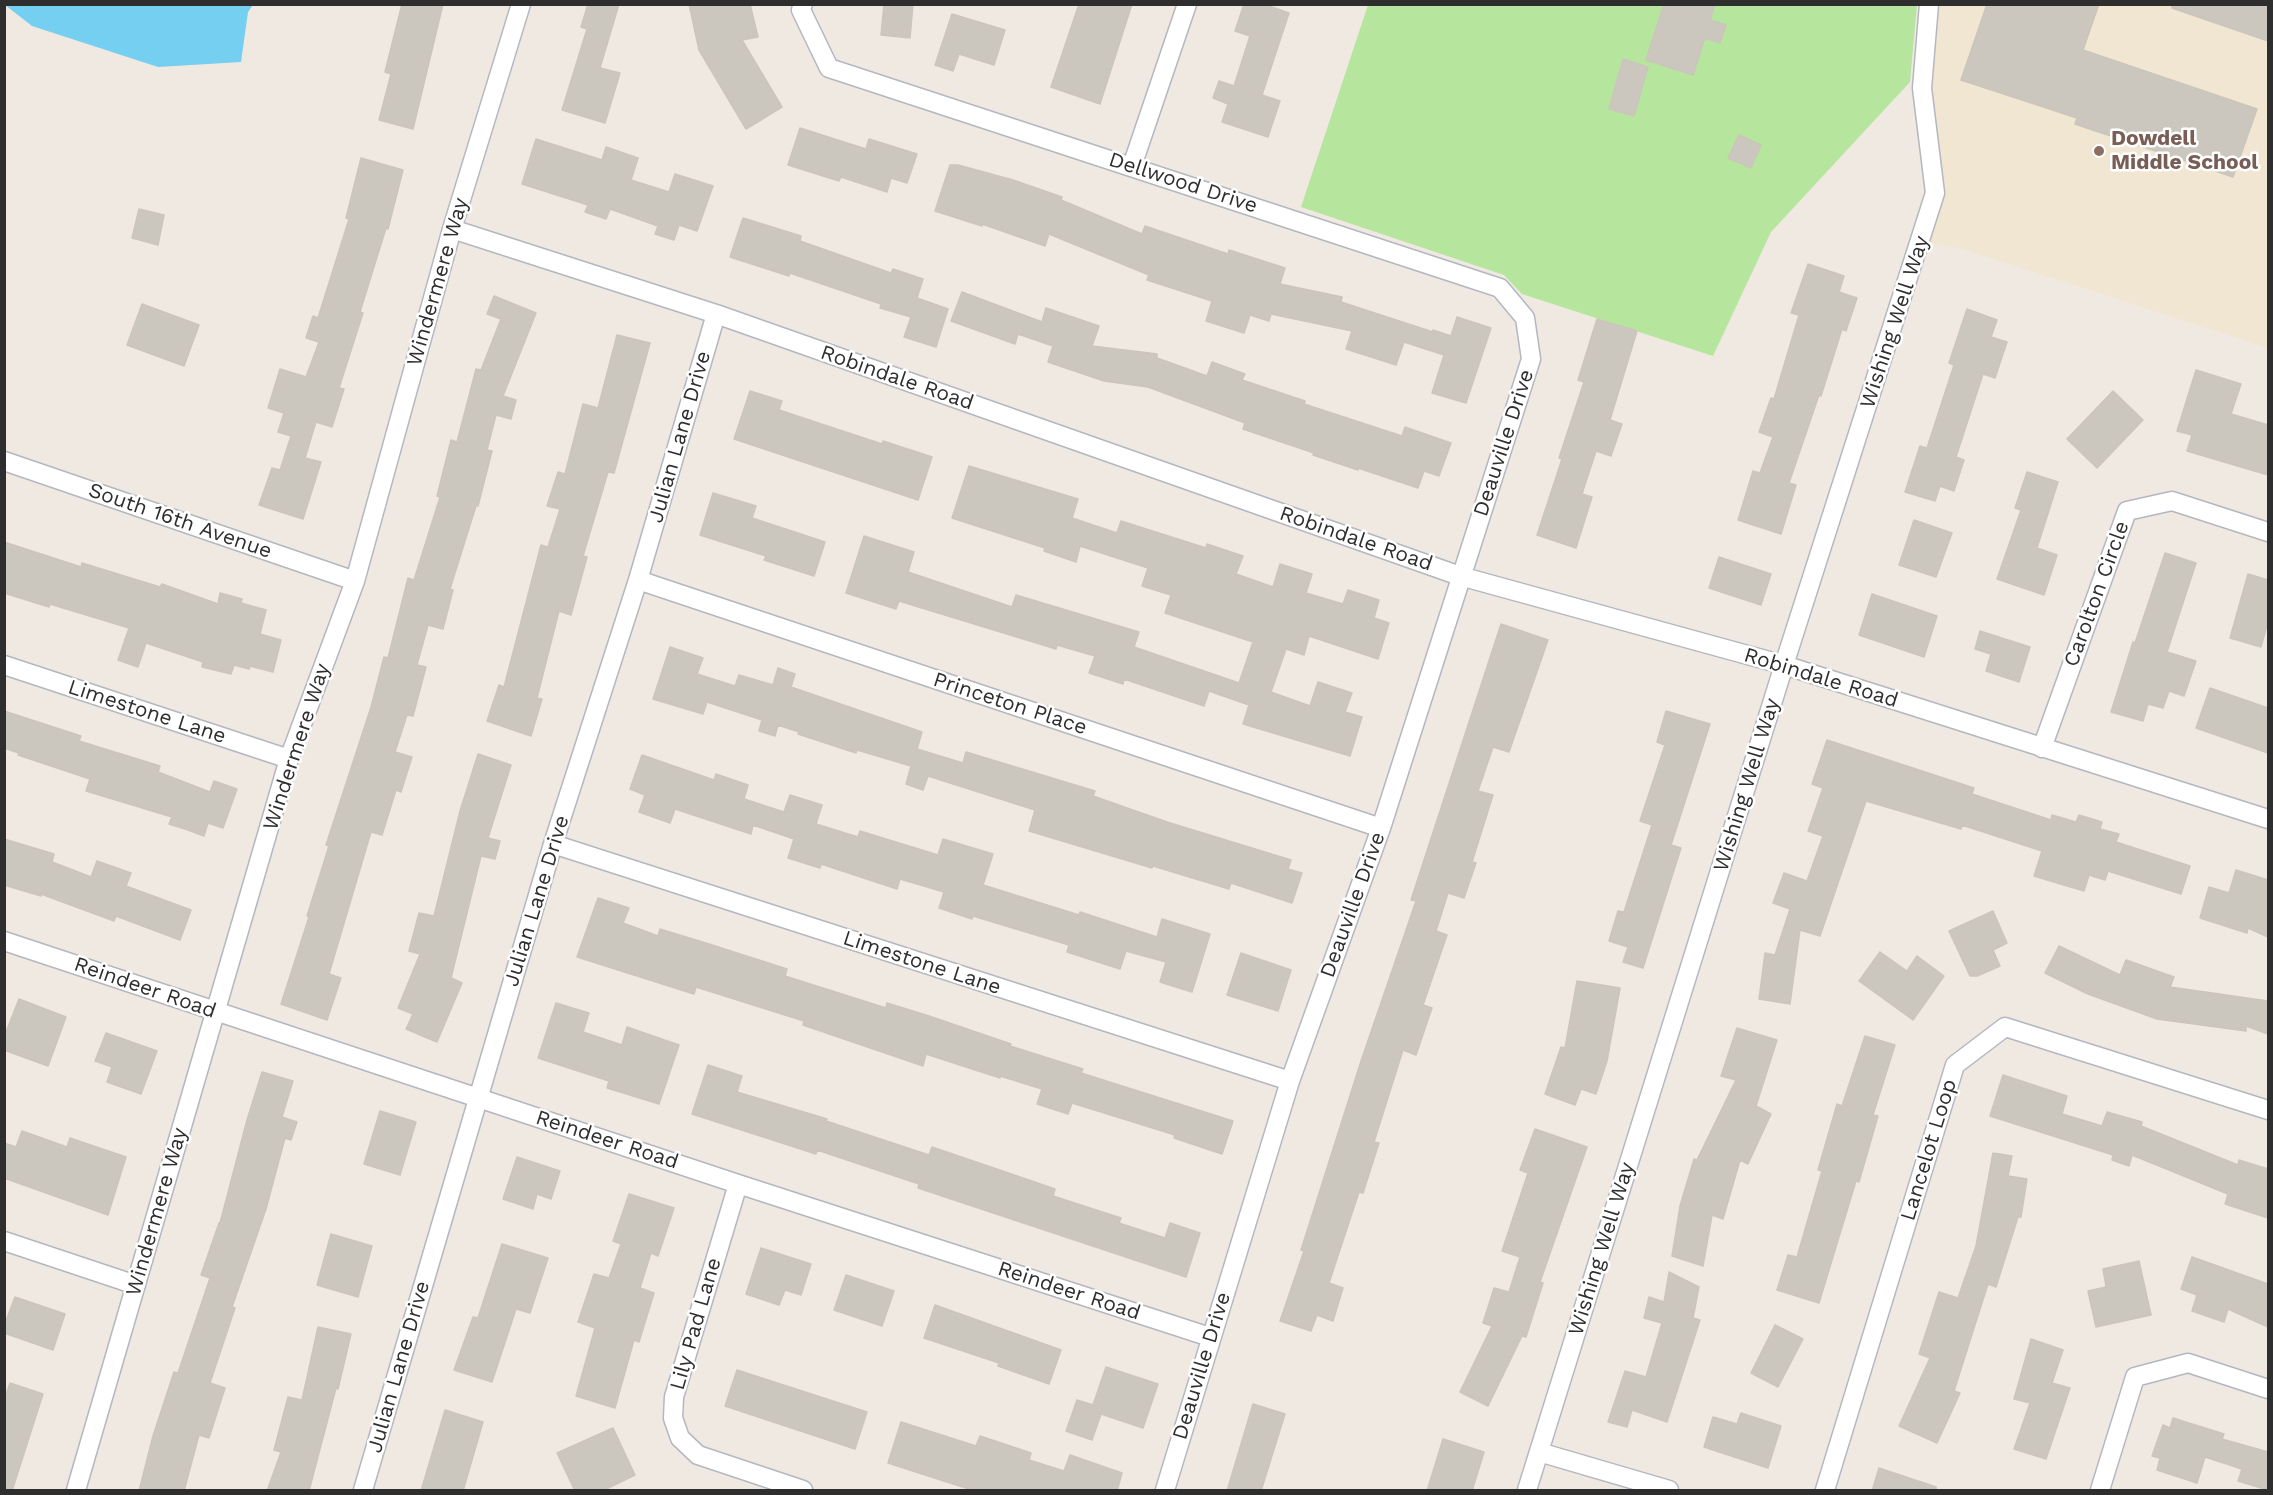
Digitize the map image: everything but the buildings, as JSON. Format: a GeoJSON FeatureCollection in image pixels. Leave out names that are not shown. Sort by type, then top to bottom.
{"type":"FeatureCollection","features":[{"type":"Feature","properties":{"kind":"street","name":"Windermere Way"},"geometry":{"type":"LineString","coordinates":[[76,1491],[289,759],[354,581],[452,229],[521,4]]}},
{"type":"Feature","properties":{"kind":"street","name":"Dellwood Drive"},"geometry":{"type":"LineString","coordinates":[[803,4],[801,10],[829,68],[1500,288],[1525,318]]}},
{"type":"Feature","properties":{"kind":"street"},"geometry":{"type":"LineString","coordinates":[[1132,166],[1187,4]]}},
{"type":"Feature","properties":{"kind":"street","name":"Wishing Well Way"},"geometry":{"type":"LineString","coordinates":[[1527,1491],[1784,665],[1935,193],[1922,88],[1929,4]]}},
{"type":"Feature","properties":{"kind":"street","name":"Robindale Road"},"geometry":{"type":"LineString","coordinates":[[452,229],[716,314],[1460,576],[1784,665],[2268,819]]}},
{"type":"Feature","properties":{"kind":"street","name":"Julian Lane Drive"},"geometry":{"type":"LineString","coordinates":[[363,1491],[553,844],[638,580],[716,314]]}},
{"type":"Feature","properties":{"kind":"street","name":"Deauville Drive"},"geometry":{"type":"LineString","coordinates":[[1165,1491],[1210,1337],[1290,1081],[1381,828],[1531,359],[1525,318]]}},
{"type":"Feature","properties":{"kind":"street","name":"South 16th Avenue"},"geometry":{"type":"LineString","coordinates":[[4,461],[354,581]]}},
{"type":"Feature","properties":{"kind":"street","name":"Carolton Circle"},"geometry":{"type":"LineString","coordinates":[[2042,748],[2127,511],[2172,501],[2268,532]]}},
{"type":"Feature","properties":{"kind":"street","name":"Princeton Place"},"geometry":{"type":"LineString","coordinates":[[638,580],[1381,828]]}},
{"type":"Feature","properties":{"kind":"street","name":"Limestone Lane"},"geometry":{"type":"LineString","coordinates":[[4,665],[289,759]]}},
{"type":"Feature","properties":{"kind":"street","name":"Limestone Lane"},"geometry":{"type":"LineString","coordinates":[[553,844],[1290,1081]]}},
{"type":"Feature","properties":{"kind":"street","name":"Reindeer Road"},"geometry":{"type":"LineString","coordinates":[[4,941],[738,1184],[1210,1337]]}},
{"type":"Feature","properties":{"kind":"street","name":"Lancelot Loop"},"geometry":{"type":"LineString","coordinates":[[1825,1491],[1955,1065],[2005,1027],[2268,1110]]}},
{"type":"Feature","properties":{"kind":"street","name":"Lily Pad Lane"},"geometry":{"type":"LineString","coordinates":[[738,1184],[674,1397],[674,1418],[680,1437],[698,1455],[803,1491]]}},
{"type":"Feature","properties":{"kind":"street"},"geometry":{"type":"LineString","coordinates":[[4,1241],[136,1285]]}},
{"type":"Feature","properties":{"kind":"street"},"geometry":{"type":"LineString","coordinates":[[2100,1491],[2135,1377],[2188,1363],[2268,1389]]}},
{"type":"Feature","properties":{"kind":"street"},"geometry":{"type":"LineString","coordinates":[[1539,1452],[1669,1491]]}},
{"type":"Feature","properties":{"kind":"shaded area","name":"Dowdell Middle School"},"geometry":{"type":"Polygon","coordinates":[[[1929,5],[2268,5],[2268,348],[1963,249],[1921,241],[1935,193],[1922,88],[1929,5]]]}},
{"type":"Feature","properties":{"kind":"green space"},"geometry":{"type":"Polygon","coordinates":[[[1368,5],[1917,5],[1910,82],[1771,232],[1713,356],[1522,294],[1504,275],[1301,207],[1368,5]]]}},
{"type":"Feature","properties":{"kind":"water"},"geometry":{"type":"Polygon","coordinates":[[[5,5],[253,5],[248,12],[241,62],[158,67],[32,26],[5,5]]]}},
{"type":"Feature","properties":{"kind":"place","name":"Dowdell Middle School"},"geometry":{"type":"Point","coordinates":[2099,151]}}]}
